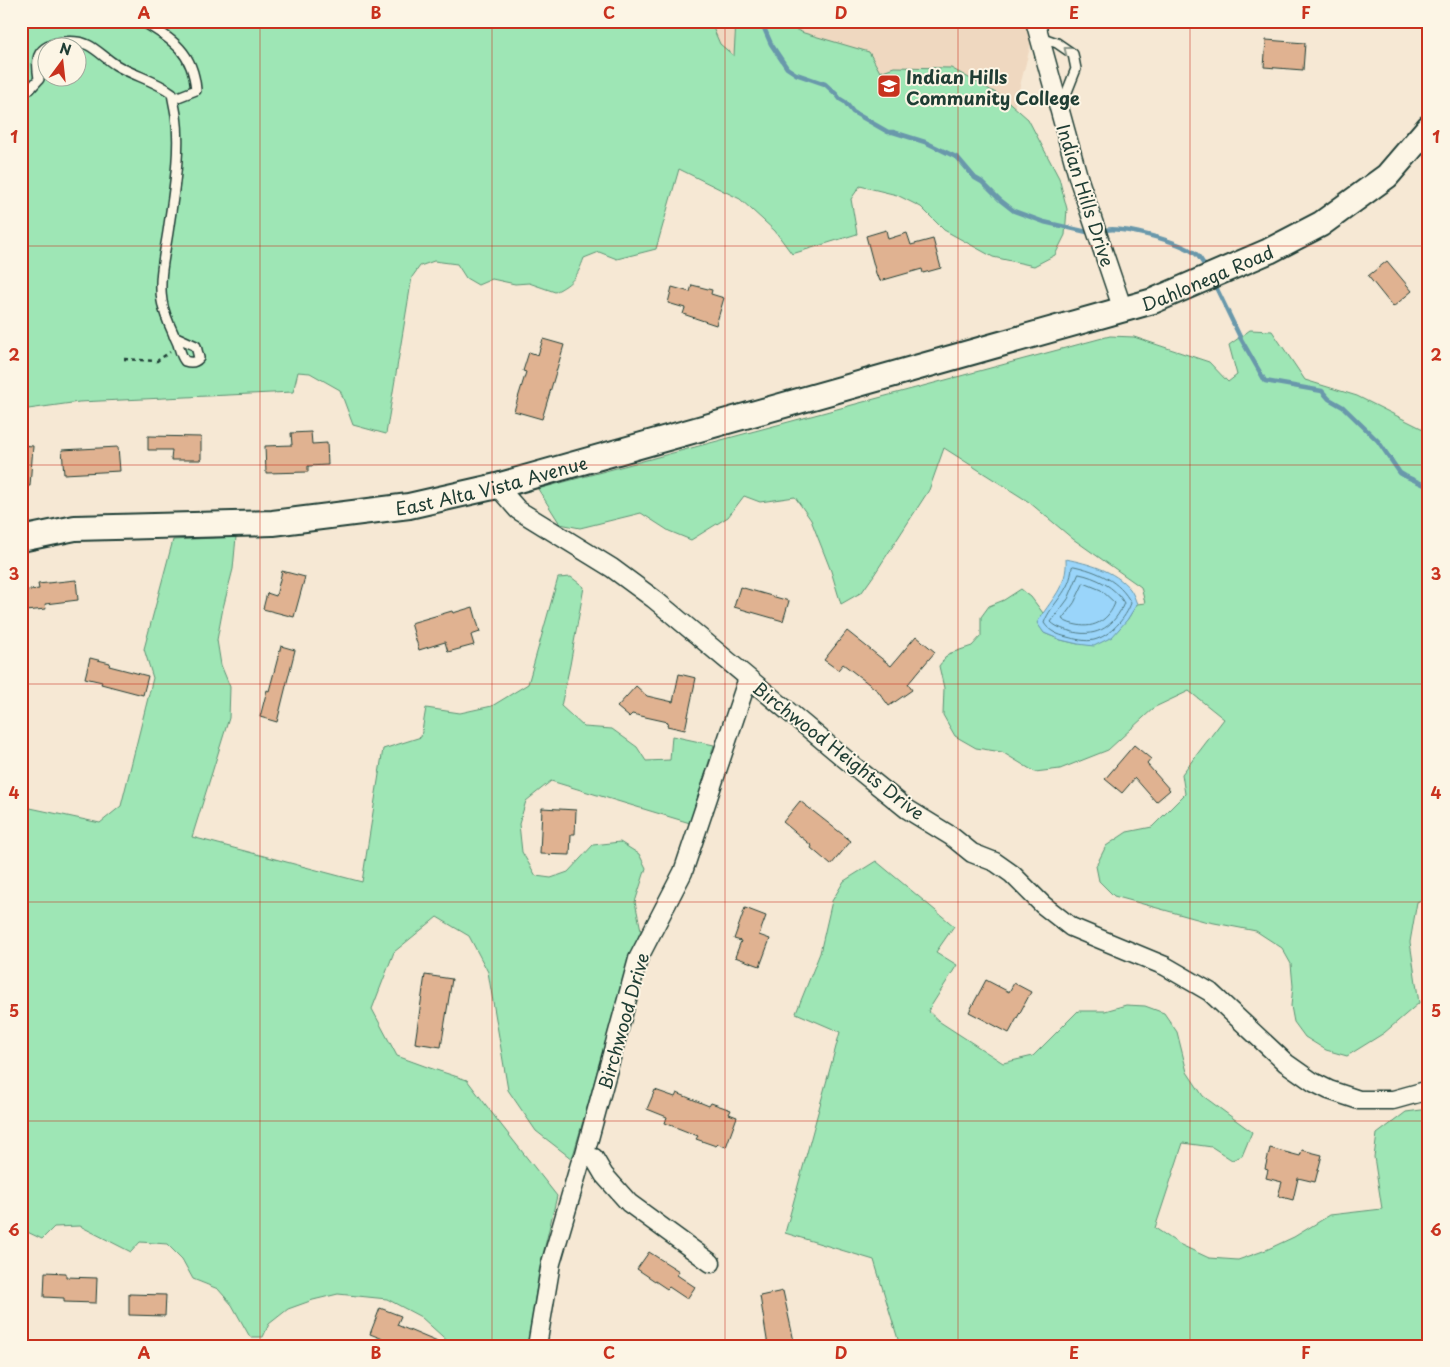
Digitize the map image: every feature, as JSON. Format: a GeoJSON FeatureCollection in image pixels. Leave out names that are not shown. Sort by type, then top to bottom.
{"type":"FeatureCollection","features":[{"type":"Feature","properties":{"kind":"main road","name":"Dahlonega Road"},"geometry":{"type":"LineString","coordinates":[[948,358],[1153,302],[1269,251],[1321,224],[1387,176],[1429,127]]}},
{"type":"Feature","properties":{"kind":"main road","name":"East Alta Vista Avenue"},"geometry":{"type":"LineString","coordinates":[[21,539],[75,528],[277,523],[409,506],[497,486],[948,358]]}},
{"type":"Feature","properties":{"kind":"street","name":"Indian Hills Drive"},"geometry":{"type":"LineString","coordinates":[[1037,29],[1079,180],[1124,310]]}},
{"type":"Feature","properties":{"kind":"street","name":"Birchwood Heights Drive"},"geometry":{"type":"LineString","coordinates":[[497,486],[518,510],[612,568],[654,599],[907,809],[951,836],[972,853],[995,862],[1012,874],[1043,905],[1071,928],[1165,966],[1210,992],[1286,1062],[1313,1082],[1328,1090],[1358,1100],[1393,1100],[1429,1090]]}},
{"type":"Feature","properties":{"kind":"street","name":"Birchwood Drive"},"geometry":{"type":"LineString","coordinates":[[537,1346],[550,1263],[584,1156],[638,959],[683,872],[748,678]]}},
{"type":"Feature","properties":{"kind":"street"},"geometry":{"type":"LineString","coordinates":[[584,1156],[594,1158],[604,1175],[629,1203],[710,1263]]}},
{"type":"Feature","properties":{"kind":"lane"},"geometry":{"type":"LineString","coordinates":[[142,21],[173,42],[185,54],[191,64],[196,90],[173,100]]}},
{"type":"Feature","properties":{"kind":"lane"},"geometry":{"type":"LineString","coordinates":[[1037,29],[1073,54],[1076,68],[1060,110]]}},
{"type":"Feature","properties":{"kind":"lane"},"geometry":{"type":"LineString","coordinates":[[21,91],[30,88],[38,79],[38,59],[43,49],[53,44],[67,42],[86,44],[116,65],[163,86],[172,93],[176,116],[177,148],[171,216],[162,281],[162,302],[176,340]]}},
{"type":"Feature","properties":{"kind":"path"},"geometry":{"type":"LineString","coordinates":[[124,359],[158,361],[176,340]]}},
{"type":"Feature","properties":{"kind":"shaded area","name":"Indian Hills Community College"},"geometry":{"type":"Polygon","coordinates":[[[512,21],[1037,21],[1003,150],[512,21]]]}},
{"type":"Feature","properties":{"kind":"green space"},"geometry":{"type":"Polygon","coordinates":[[[21,21],[710,21],[720,44],[734,56],[736,21],[775,21],[804,33],[869,52],[880,72],[894,67],[951,68],[1003,97],[1028,119],[1059,178],[1067,209],[1065,235],[1055,255],[1034,266],[993,257],[944,230],[921,207],[897,195],[860,186],[851,199],[857,234],[792,254],[775,231],[740,199],[679,169],[656,249],[617,259],[599,252],[584,258],[574,279],[555,292],[529,283],[515,284],[492,279],[478,285],[466,278],[457,264],[434,261],[420,266],[412,277],[386,434],[353,425],[340,390],[310,373],[298,372],[293,392],[79,402],[21,410],[21,21]]]}},
{"type":"Feature","properties":{"kind":"green space"},"geometry":{"type":"Polygon","coordinates":[[[1250,330],[1272,331],[1305,380],[1357,396],[1429,432],[1429,896],[1417,902],[1410,942],[1419,1003],[1384,1033],[1347,1056],[1326,1050],[1305,1037],[1294,1022],[1291,1006],[1293,986],[1291,964],[1282,948],[1256,931],[1204,921],[1114,896],[1099,881],[1096,866],[1106,846],[1127,832],[1152,827],[1185,794],[1182,774],[1224,719],[1189,691],[1155,707],[1108,750],[1060,769],[1035,772],[1002,752],[976,748],[955,736],[943,715],[944,688],[939,666],[948,654],[972,646],[981,636],[981,617],[989,606],[1004,600],[1021,589],[1031,597],[1043,613],[1038,623],[1044,633],[1078,644],[1127,620],[1137,604],[1145,603],[1141,587],[1073,539],[1029,502],[944,448],[929,490],[874,575],[862,592],[841,604],[831,571],[811,520],[795,497],[760,502],[744,496],[728,517],[691,540],[669,531],[641,513],[580,528],[560,524],[538,489],[1110,336],[1134,337],[1209,362],[1228,382],[1237,375],[1229,345],[1250,330]]]}},
{"type":"Feature","properties":{"kind":"green space"},"geometry":{"type":"Polygon","coordinates":[[[236,537],[233,569],[217,640],[221,665],[230,687],[229,718],[192,837],[362,882],[383,749],[421,737],[426,708],[460,713],[492,706],[528,684],[558,578],[571,577],[584,587],[561,706],[584,727],[612,729],[637,747],[646,761],[670,760],[672,736],[714,745],[690,823],[551,781],[526,801],[519,824],[522,852],[536,876],[551,878],[568,872],[593,845],[620,842],[639,854],[646,868],[635,902],[641,930],[631,955],[572,1159],[536,1131],[508,1090],[488,972],[469,936],[437,917],[394,952],[372,1009],[397,1056],[467,1080],[557,1196],[539,1271],[528,1346],[453,1346],[421,1317],[387,1299],[338,1294],[288,1309],[269,1324],[263,1337],[250,1337],[232,1305],[218,1289],[193,1279],[182,1259],[167,1244],[140,1242],[131,1252],[80,1226],[54,1227],[42,1239],[21,1229],[21,806],[100,823],[121,806],[153,678],[144,649],[173,540],[236,537]]]}},
{"type":"Feature","properties":{"kind":"green space"},"geometry":{"type":"Polygon","coordinates":[[[876,861],[954,926],[936,952],[957,965],[928,1011],[940,1022],[1003,1063],[1033,1056],[1078,1011],[1105,1011],[1126,1005],[1145,1006],[1164,1013],[1177,1032],[1187,1072],[1203,1096],[1252,1132],[1242,1156],[1232,1160],[1212,1147],[1183,1143],[1155,1228],[1179,1244],[1209,1258],[1238,1260],[1294,1237],[1330,1215],[1382,1209],[1374,1157],[1377,1134],[1406,1112],[1429,1109],[1429,1346],[900,1346],[874,1260],[785,1233],[840,1032],[796,1013],[820,953],[832,901],[844,881],[876,861]]]}},
{"type":"Feature","properties":{"kind":"water"},"geometry":{"type":"Polygon","coordinates":[[[1066,559],[1109,572],[1124,582],[1133,594],[1137,604],[1127,620],[1112,637],[1094,646],[1061,640],[1044,633],[1037,623],[1061,585],[1066,569],[1066,559]]]}},
{"type":"Feature","properties":{"kind":"building"},"geometry":{"type":"Polygon","coordinates":[[[1266,40],[1305,43],[1303,70],[1264,67],[1266,40]]]}},
{"type":"Feature","properties":{"kind":"building"},"geometry":{"type":"Polygon","coordinates":[[[886,230],[888,239],[907,233],[911,245],[933,239],[941,268],[923,273],[922,269],[880,281],[877,277],[866,236],[886,230]]]}},
{"type":"Feature","properties":{"kind":"building"},"geometry":{"type":"Polygon","coordinates":[[[1387,261],[1412,291],[1393,307],[1368,276],[1387,261]]]}},
{"type":"Feature","properties":{"kind":"building"},"geometry":{"type":"Polygon","coordinates":[[[692,285],[712,290],[711,294],[724,298],[716,325],[683,314],[685,308],[668,303],[672,287],[690,292],[692,285]]]}},
{"type":"Feature","properties":{"kind":"building"},"geometry":{"type":"Polygon","coordinates":[[[543,339],[564,345],[542,419],[514,411],[526,372],[523,371],[529,352],[538,355],[543,339]]]}},
{"type":"Feature","properties":{"kind":"building"},"geometry":{"type":"Polygon","coordinates":[[[311,432],[312,444],[327,443],[328,465],[308,466],[308,472],[266,473],[265,446],[292,445],[291,433],[311,432]]]}},
{"type":"Feature","properties":{"kind":"building"},"geometry":{"type":"Polygon","coordinates":[[[148,436],[201,437],[201,460],[171,460],[172,450],[148,450],[148,436]]]}},
{"type":"Feature","properties":{"kind":"building"},"geometry":{"type":"Polygon","coordinates":[[[21,445],[33,446],[30,486],[21,486],[21,445]]]}},
{"type":"Feature","properties":{"kind":"building"},"geometry":{"type":"Polygon","coordinates":[[[118,447],[120,471],[64,474],[62,450],[118,447]]]}},
{"type":"Feature","properties":{"kind":"building"},"geometry":{"type":"Polygon","coordinates":[[[282,571],[305,577],[294,617],[263,609],[267,593],[276,596],[282,571]]]}},
{"type":"Feature","properties":{"kind":"building"},"geometry":{"type":"Polygon","coordinates":[[[76,580],[78,600],[45,604],[46,609],[25,611],[22,591],[39,589],[38,584],[76,580]]]}},
{"type":"Feature","properties":{"kind":"building"},"geometry":{"type":"Polygon","coordinates":[[[740,587],[789,601],[783,621],[734,607],[740,587]]]}},
{"type":"Feature","properties":{"kind":"building"},"geometry":{"type":"Polygon","coordinates":[[[473,607],[480,632],[471,635],[474,645],[448,652],[445,642],[419,650],[411,623],[473,607]]]}},
{"type":"Feature","properties":{"kind":"building"},"geometry":{"type":"Polygon","coordinates":[[[847,631],[891,666],[916,636],[935,652],[908,684],[912,690],[889,706],[878,691],[843,664],[838,670],[824,660],[847,631]]]}},
{"type":"Feature","properties":{"kind":"building"},"geometry":{"type":"Polygon","coordinates":[[[281,646],[295,650],[277,722],[260,717],[281,646]]]}},
{"type":"Feature","properties":{"kind":"building"},"geometry":{"type":"Polygon","coordinates":[[[90,658],[110,663],[109,666],[148,676],[143,695],[85,678],[90,658]]]}},
{"type":"Feature","properties":{"kind":"building"},"geometry":{"type":"Polygon","coordinates":[[[679,674],[696,678],[685,730],[667,726],[668,722],[632,714],[629,717],[617,707],[636,686],[647,696],[673,702],[679,674]]]}},
{"type":"Feature","properties":{"kind":"building"},"geometry":{"type":"Polygon","coordinates":[[[1134,745],[1151,759],[1147,764],[1170,790],[1156,802],[1135,778],[1122,793],[1105,779],[1134,745]]]}},
{"type":"Feature","properties":{"kind":"building"},"geometry":{"type":"Polygon","coordinates":[[[800,801],[851,841],[831,865],[783,822],[800,801]]]}},
{"type":"Feature","properties":{"kind":"building"},"geometry":{"type":"Polygon","coordinates":[[[542,808],[576,810],[575,834],[571,834],[570,855],[540,854],[542,808]]]}},
{"type":"Feature","properties":{"kind":"building"},"geometry":{"type":"Polygon","coordinates":[[[745,908],[766,916],[759,935],[770,939],[760,966],[735,957],[741,941],[734,939],[745,908]]]}},
{"type":"Feature","properties":{"kind":"building"},"geometry":{"type":"Polygon","coordinates":[[[425,975],[452,979],[441,1047],[415,1043],[425,975]]]}},
{"type":"Feature","properties":{"kind":"building"},"geometry":{"type":"Polygon","coordinates":[[[986,980],[1009,992],[1014,983],[1031,992],[1009,1033],[969,1012],[986,980]]]}},
{"type":"Feature","properties":{"kind":"building"},"geometry":{"type":"Polygon","coordinates":[[[655,1090],[675,1097],[677,1093],[709,1106],[711,1103],[731,1110],[729,1114],[737,1117],[726,1147],[718,1144],[716,1146],[696,1139],[698,1136],[665,1123],[667,1117],[647,1109],[655,1090]]]}},
{"type":"Feature","properties":{"kind":"building"},"geometry":{"type":"Polygon","coordinates":[[[1270,1148],[1300,1156],[1302,1150],[1322,1155],[1315,1182],[1298,1178],[1293,1200],[1278,1196],[1282,1182],[1266,1178],[1268,1170],[1265,1169],[1270,1148]]]}},
{"type":"Feature","properties":{"kind":"building"},"geometry":{"type":"Polygon","coordinates":[[[649,1252],[679,1271],[677,1275],[695,1287],[687,1299],[669,1287],[667,1289],[637,1269],[649,1252]]]}},
{"type":"Feature","properties":{"kind":"building"},"geometry":{"type":"Polygon","coordinates":[[[45,1272],[66,1273],[66,1277],[97,1278],[96,1303],[64,1302],[64,1298],[44,1297],[45,1272]]]}},
{"type":"Feature","properties":{"kind":"building"},"geometry":{"type":"Polygon","coordinates":[[[783,1291],[795,1346],[768,1346],[760,1296],[783,1291]]]}},
{"type":"Feature","properties":{"kind":"building"},"geometry":{"type":"Polygon","coordinates":[[[129,1294],[166,1295],[165,1316],[129,1315],[129,1294]]]}},
{"type":"Feature","properties":{"kind":"building"},"geometry":{"type":"Polygon","coordinates":[[[380,1308],[401,1316],[397,1325],[447,1346],[401,1346],[370,1334],[380,1308]]]}},
{"type":"Feature","properties":{"kind":"waterway"},"geometry":{"type":"LineString","coordinates":[[761,21],[771,44],[787,68],[796,74],[825,84],[853,112],[888,132],[925,142],[958,158],[975,178],[1014,211],[1044,222],[1093,232]]}},
{"type":"Feature","properties":{"kind":"waterway"},"geometry":{"type":"LineString","coordinates":[[1101,231],[1109,229],[1135,232],[1177,244],[1196,254],[1207,270]]}},
{"type":"Feature","properties":{"kind":"waterway"},"geometry":{"type":"LineString","coordinates":[[1214,283],[1241,339],[1265,381],[1322,391],[1329,399],[1343,407],[1378,441],[1400,473],[1429,487]]}},
{"type":"Feature","properties":{"kind":"place","name":"Indian Hills Community College"},"geometry":{"type":"Point","coordinates":[889,86]}}]}
